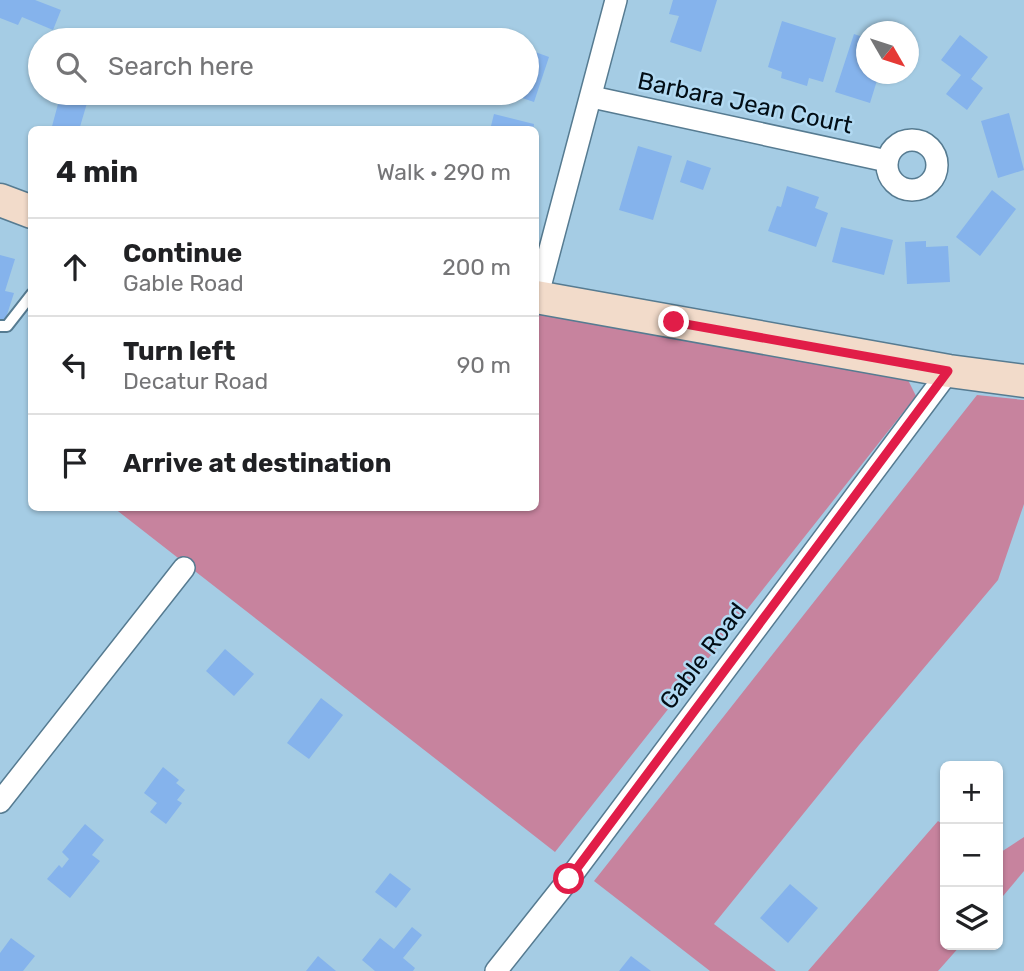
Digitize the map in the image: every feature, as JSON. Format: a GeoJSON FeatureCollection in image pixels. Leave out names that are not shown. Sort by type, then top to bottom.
{"type":"FeatureCollection","features":[{"type":"Feature","properties":{"kind":"street"},"geometry":{"type":"LineString","coordinates":[[539,287],[616,0]]}},
{"type":"Feature","properties":{"kind":"street","name":"Barbara Jean Court"},"geometry":{"type":"LineString","coordinates":[[592,97],[887,161]]}},
{"type":"Feature","properties":{"kind":"street"},"geometry":{"type":"LineString","coordinates":[[0,200],[28,210]]}},
{"type":"Feature","properties":{"kind":"street"},"geometry":{"type":"LineString","coordinates":[[539,299],[948,371],[1024,381]]}},
{"type":"Feature","properties":{"kind":"street","name":"Gable Road"},"geometry":{"type":"LineString","coordinates":[[496,971],[586,857],[948,371]]}},
{"type":"Feature","properties":{"kind":"street"},"geometry":{"type":"LineString","coordinates":[[0,802],[184,568]]}},
{"type":"Feature","properties":{"kind":"lane"},"geometry":{"type":"LineString","coordinates":[[0,326],[7,326],[28,299]]}},
{"type":"Feature","properties":{"kind":"shaded area"},"geometry":{"type":"Polygon","coordinates":[[[539,315],[908,380],[916,396],[555,852],[118,511],[539,511],[539,315]]]}},
{"type":"Feature","properties":{"kind":"shaded area"},"geometry":{"type":"Polygon","coordinates":[[[977,395],[1024,400],[1024,504],[998,580],[859,745],[714,924],[776,971],[710,971],[594,881],[977,395]]]}},
{"type":"Feature","properties":{"kind":"shaded area"},"geometry":{"type":"Polygon","coordinates":[[[938,821],[940,822],[940,950],[957,950],[938,971],[808,971],[938,821]]]}},
{"type":"Feature","properties":{"kind":"shaded area"},"geometry":{"type":"Polygon","coordinates":[[[1024,837],[1024,871],[1003,896],[1003,887],[1003,851],[1024,837]]]}},
{"type":"Feature","properties":{"kind":"building"},"geometry":{"type":"Polygon","coordinates":[[[0,0],[35,0],[61,10],[54,28],[22,17],[18,25],[0,18],[0,0]]]}},
{"type":"Feature","properties":{"kind":"building"},"geometry":{"type":"Polygon","coordinates":[[[673,0],[717,0],[701,52],[670,42],[679,16],[669,14],[673,0]]]}},
{"type":"Feature","properties":{"kind":"building"},"geometry":{"type":"Polygon","coordinates":[[[782,21],[836,38],[823,82],[809,78],[807,86],[781,78],[782,72],[768,67],[782,21]]]}},
{"type":"Feature","properties":{"kind":"building"},"geometry":{"type":"Polygon","coordinates":[[[854,34],[856,35],[856,84],[876,84],[870,103],[835,92],[854,34]]]}},
{"type":"Feature","properties":{"kind":"building"},"geometry":{"type":"Polygon","coordinates":[[[960,35],[988,57],[971,79],[983,88],[967,110],[946,94],[961,75],[941,60],[960,35]]]}},
{"type":"Feature","properties":{"kind":"building"},"geometry":{"type":"Polygon","coordinates":[[[539,53],[549,57],[539,87],[539,53]]]}},
{"type":"Feature","properties":{"kind":"building"},"geometry":{"type":"Polygon","coordinates":[[[58,105],[86,105],[80,126],[52,126],[58,105]]]}},
{"type":"Feature","properties":{"kind":"building"},"geometry":{"type":"Polygon","coordinates":[[[1009,113],[1024,170],[998,178],[981,121],[1009,113]]]}},
{"type":"Feature","properties":{"kind":"building"},"geometry":{"type":"Polygon","coordinates":[[[494,114],[534,124],[534,126],[491,126],[494,114]]]}},
{"type":"Feature","properties":{"kind":"building"},"geometry":{"type":"Polygon","coordinates":[[[638,146],[672,156],[653,220],[619,210],[638,146]]]}},
{"type":"Feature","properties":{"kind":"building"},"geometry":{"type":"Polygon","coordinates":[[[687,160],[711,168],[703,190],[680,182],[687,160]]]}},
{"type":"Feature","properties":{"kind":"building"},"geometry":{"type":"Polygon","coordinates":[[[787,186],[819,197],[815,208],[828,213],[816,247],[768,231],[777,206],[781,207],[787,186]]]}},
{"type":"Feature","properties":{"kind":"building"},"geometry":{"type":"Polygon","coordinates":[[[992,190],[1016,209],[980,256],[956,237],[992,190]]]}},
{"type":"Feature","properties":{"kind":"building"},"geometry":{"type":"Polygon","coordinates":[[[841,227],[893,240],[884,275],[832,262],[841,227]]]}},
{"type":"Feature","properties":{"kind":"building"},"geometry":{"type":"Polygon","coordinates":[[[926,241],[926,247],[948,246],[950,282],[907,284],[905,242],[926,241]]]}},
{"type":"Feature","properties":{"kind":"building"},"geometry":{"type":"Polygon","coordinates":[[[0,255],[15,259],[5,291],[14,293],[4,324],[0,322],[0,255]]]}},
{"type":"Feature","properties":{"kind":"building"},"geometry":{"type":"Polygon","coordinates":[[[225,649],[254,674],[234,696],[206,671],[225,649]]]}},
{"type":"Feature","properties":{"kind":"building"},"geometry":{"type":"Polygon","coordinates":[[[321,698],[343,715],[309,759],[287,743],[321,698]]]}},
{"type":"Feature","properties":{"kind":"building"},"geometry":{"type":"Polygon","coordinates":[[[163,767],[179,780],[176,783],[185,790],[177,800],[182,803],[166,824],[150,812],[157,803],[144,793],[163,767]]]}},
{"type":"Feature","properties":{"kind":"building"},"geometry":{"type":"Polygon","coordinates":[[[85,824],[104,840],[92,855],[100,861],[70,898],[47,879],[59,865],[62,868],[69,859],[62,852],[85,824]]]}},
{"type":"Feature","properties":{"kind":"building"},"geometry":{"type":"Polygon","coordinates":[[[390,873],[411,889],[396,908],[375,892],[390,873]]]}},
{"type":"Feature","properties":{"kind":"building"},"geometry":{"type":"Polygon","coordinates":[[[790,884],[818,908],[788,943],[760,918],[790,884]]]}},
{"type":"Feature","properties":{"kind":"building"},"geometry":{"type":"Polygon","coordinates":[[[412,927],[422,935],[403,958],[415,968],[413,971],[375,971],[362,960],[380,938],[394,949],[412,927]]]}},
{"type":"Feature","properties":{"kind":"building"},"geometry":{"type":"Polygon","coordinates":[[[11,938],[35,956],[23,971],[0,971],[0,953],[11,938]]]}},
{"type":"Feature","properties":{"kind":"building"},"geometry":{"type":"Polygon","coordinates":[[[318,956],[336,971],[306,971],[318,956]]]}},
{"type":"Feature","properties":{"kind":"building"},"geometry":{"type":"Polygon","coordinates":[[[631,956],[651,971],[619,971],[631,956]]]}},
{"type":"Feature","properties":{"kind":"route"},"geometry":{"type":"LineString","coordinates":[[569,879],[948,371],[674,322]]}}]}
